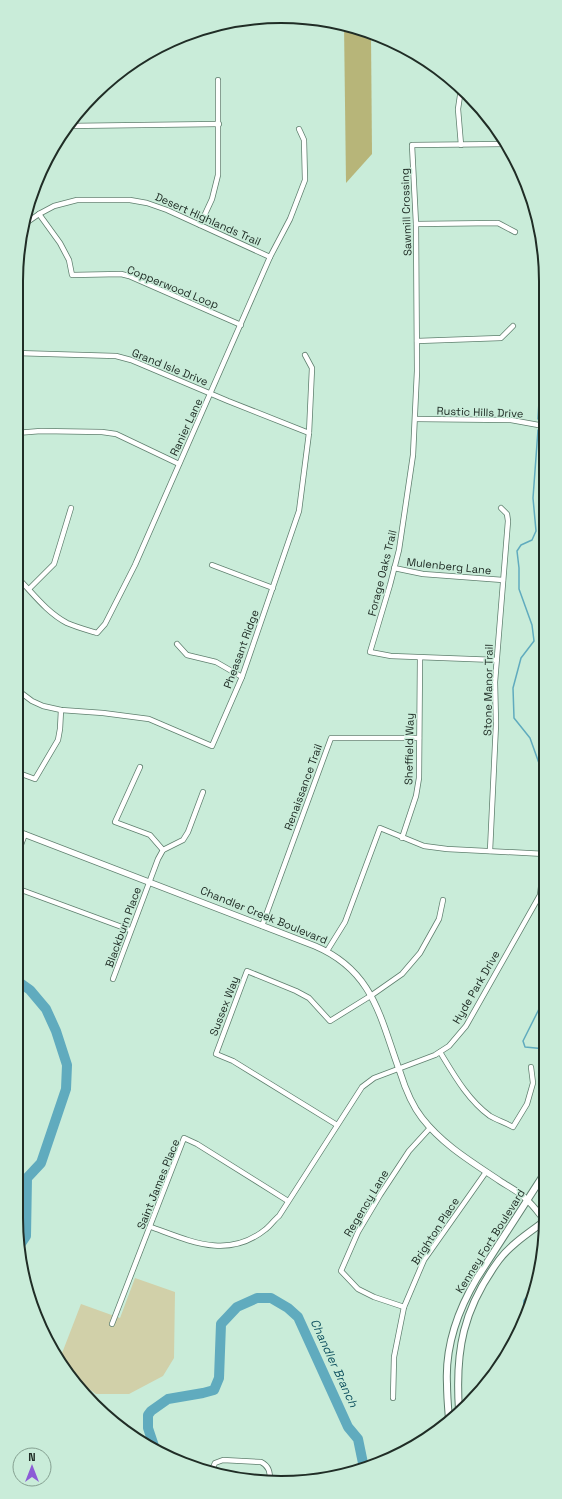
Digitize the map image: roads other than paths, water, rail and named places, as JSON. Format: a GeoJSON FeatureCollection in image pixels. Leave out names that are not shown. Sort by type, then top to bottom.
{"type":"FeatureCollection","features":[{"type":"Feature","properties":{"kind":"main road","name":"Kenney Fort Boulevard"},"geometry":{"type":"LineString","coordinates":[[449,1414],[446,1383],[448,1362],[456,1320],[466,1296],[476,1278],[539,1181]]}},
{"type":"Feature","properties":{"kind":"main road","name":"Kenney Fort Boulevard"},"geometry":{"type":"LineString","coordinates":[[459,1404],[459,1354],[463,1330],[472,1306],[482,1286],[500,1259],[539,1225]]}},
{"type":"Feature","properties":{"kind":"street"},"geometry":{"type":"LineString","coordinates":[[200,225],[216,188],[218,175],[218,80]]}},
{"type":"Feature","properties":{"kind":"street"},"geometry":{"type":"LineString","coordinates":[[459,95],[458,109],[461,145]]}},
{"type":"Feature","properties":{"kind":"street"},"geometry":{"type":"LineString","coordinates":[[75,126],[219,124]]}},
{"type":"Feature","properties":{"kind":"street","name":"Ranier Lane"},"geometry":{"type":"LineString","coordinates":[[23,583],[53,614],[68,623],[97,633],[105,624],[135,565],[270,257],[290,219],[306,180],[304,140],[299,129]]}},
{"type":"Feature","properties":{"kind":"street","name":"Sawmill Crossing"},"geometry":{"type":"LineString","coordinates":[[417,371],[416,224],[412,145],[500,144]]}},
{"type":"Feature","properties":{"kind":"street","name":"Desert Highlands Trail"},"geometry":{"type":"LineString","coordinates":[[31,219],[54,206],[77,200],[130,200],[147,202],[270,257]]}},
{"type":"Feature","properties":{"kind":"street","name":"Copperwood Loop"},"geometry":{"type":"LineString","coordinates":[[38,214],[60,243],[69,260],[72,275],[121,274],[130,276],[240,325]]}},
{"type":"Feature","properties":{"kind":"street"},"geometry":{"type":"LineString","coordinates":[[416,224],[498,223],[515,232]]}},
{"type":"Feature","properties":{"kind":"street"},"geometry":{"type":"LineString","coordinates":[[417,341],[501,338],[513,326]]}},
{"type":"Feature","properties":{"kind":"street","name":"Grand Isle Drive"},"geometry":{"type":"LineString","coordinates":[[23,353],[116,356],[131,360],[309,433]]}},
{"type":"Feature","properties":{"kind":"street","name":"Pheasant Ridge"},"geometry":{"type":"LineString","coordinates":[[23,694],[32,701],[43,706],[62,710],[122,715],[149,719],[212,746],[242,676],[299,511],[309,433],[312,368],[305,355]]}},
{"type":"Feature","properties":{"kind":"street","name":"Forage Oaks Trail"},"geometry":{"type":"LineString","coordinates":[[417,371],[416,419],[406,508],[394,568],[370,652],[391,656],[420,658],[470,658],[496,660]]}},
{"type":"Feature","properties":{"kind":"street","name":"Rustic Hills Drive"},"geometry":{"type":"LineString","coordinates":[[416,419],[511,420],[539,425]]}},
{"type":"Feature","properties":{"kind":"street"},"geometry":{"type":"LineString","coordinates":[[23,433],[49,431],[102,432],[116,434],[179,464]]}},
{"type":"Feature","properties":{"kind":"street"},"geometry":{"type":"LineString","coordinates":[[29,589],[54,564],[70,508]]}},
{"type":"Feature","properties":{"kind":"street","name":"Stone Manor Trail"},"geometry":{"type":"LineString","coordinates":[[490,851],[495,770],[496,660],[508,521],[507,514],[501,508]]}},
{"type":"Feature","properties":{"kind":"street"},"geometry":{"type":"LineString","coordinates":[[212,565],[273,588]]}},
{"type":"Feature","properties":{"kind":"street","name":"Mulenberg Lane"},"geometry":{"type":"LineString","coordinates":[[394,568],[423,574],[503,580]]}},
{"type":"Feature","properties":{"kind":"street"},"geometry":{"type":"LineString","coordinates":[[177,644],[187,655],[216,662],[242,676]]}},
{"type":"Feature","properties":{"kind":"street","name":"Sheffield Way"},"geometry":{"type":"LineString","coordinates":[[402,838],[418,788],[419,778],[420,658]]}},
{"type":"Feature","properties":{"kind":"street"},"geometry":{"type":"LineString","coordinates":[[23,775],[35,779],[58,740],[62,710]]}},
{"type":"Feature","properties":{"kind":"street","name":"Renaissance Trail"},"geometry":{"type":"LineString","coordinates":[[262,926],[331,738],[419,738]]}},
{"type":"Feature","properties":{"kind":"street"},"geometry":{"type":"LineString","coordinates":[[140,767],[115,822],[150,835],[163,850],[183,840],[188,832],[203,792]]}},
{"type":"Feature","properties":{"kind":"street","name":"Hyde Park Drive"},"geometry":{"type":"LineString","coordinates":[[327,951],[345,922],[380,828],[424,846],[447,849],[539,854]]}},
{"type":"Feature","properties":{"kind":"street"},"geometry":{"type":"LineString","coordinates":[[23,839],[25,834]]}},
{"type":"Feature","properties":{"kind":"street","name":"Chandler Creek Boulevard"},"geometry":{"type":"LineString","coordinates":[[25,834],[327,951],[350,969],[372,995],[412,1103],[430,1128],[454,1150],[527,1199],[539,1213]]}},
{"type":"Feature","properties":{"kind":"street","name":"Blackburn Place"},"geometry":{"type":"LineString","coordinates":[[113,979],[130,930],[163,850]]}},
{"type":"Feature","properties":{"kind":"street"},"geometry":{"type":"LineString","coordinates":[[23,891],[130,930]]}},
{"type":"Feature","properties":{"kind":"street","name":"Hyde Park Drive"},"geometry":{"type":"LineString","coordinates":[[151,1227],[197,1243],[211,1246],[226,1246],[242,1242],[266,1229],[279,1216],[362,1087],[374,1078],[435,1055],[449,1046],[466,1026],[539,897]]}},
{"type":"Feature","properties":{"kind":"street"},"geometry":{"type":"LineString","coordinates":[[372,995],[402,974],[420,953],[439,919],[443,900]]}},
{"type":"Feature","properties":{"kind":"street","name":"Sussex Way"},"geometry":{"type":"LineString","coordinates":[[337,1125],[233,1061],[216,1054],[247,972],[296,991],[309,998],[330,1021],[372,995]]}},
{"type":"Feature","properties":{"kind":"street"},"geometry":{"type":"LineString","coordinates":[[440,1052],[456,1078],[474,1101],[491,1116],[513,1127],[527,1104],[533,1083],[531,1067]]}},
{"type":"Feature","properties":{"kind":"street","name":"Regency Lane"},"geometry":{"type":"LineString","coordinates":[[404,1307],[374,1297],[358,1289],[341,1271],[358,1232],[380,1194],[409,1151],[430,1128]]}},
{"type":"Feature","properties":{"kind":"street","name":"Saint James Place"},"geometry":{"type":"LineString","coordinates":[[112,1324],[151,1227],[184,1138],[197,1144],[288,1201]]}},
{"type":"Feature","properties":{"kind":"street","name":"Brighton Place"},"geometry":{"type":"LineString","coordinates":[[393,1398],[394,1357],[404,1307],[424,1260],[486,1172]]}},
{"type":"Feature","properties":{"kind":"street"},"geometry":{"type":"LineString","coordinates":[[213,1467],[215,1463],[223,1460],[261,1462],[267,1465],[270,1475]]}},
{"type":"Feature","properties":{"kind":"waterway"},"geometry":{"type":"LineString","coordinates":[[538,419],[539,401]]}},
{"type":"Feature","properties":{"kind":"waterway"},"geometry":{"type":"LineString","coordinates":[[538,430],[533,498],[536,531],[532,540],[521,545],[517,551],[519,589],[532,625],[534,641],[521,658],[513,688],[514,718],[530,738],[539,763]]}},
{"type":"Feature","properties":{"kind":"waterway","name":"Chandler Branch"},"geometry":{"type":"LineString","coordinates":[[23,985],[30,990],[46,1009],[56,1031],[67,1065],[66,1089],[41,1163],[27,1178],[26,1236],[24,1239]]}},
{"type":"Feature","properties":{"kind":"waterway"},"geometry":{"type":"LineString","coordinates":[[539,1009],[523,1041],[525,1047],[539,1048]]}},
{"type":"Feature","properties":{"kind":"waterway","name":"Chandler Branch"},"geometry":{"type":"LineString","coordinates":[[152,1441],[148,1428],[148,1415],[151,1411],[168,1399],[214,1390],[219,1378],[221,1324],[237,1307],[257,1298],[271,1298],[288,1308],[298,1317],[348,1427],[358,1439],[363,1462]]}}]}
